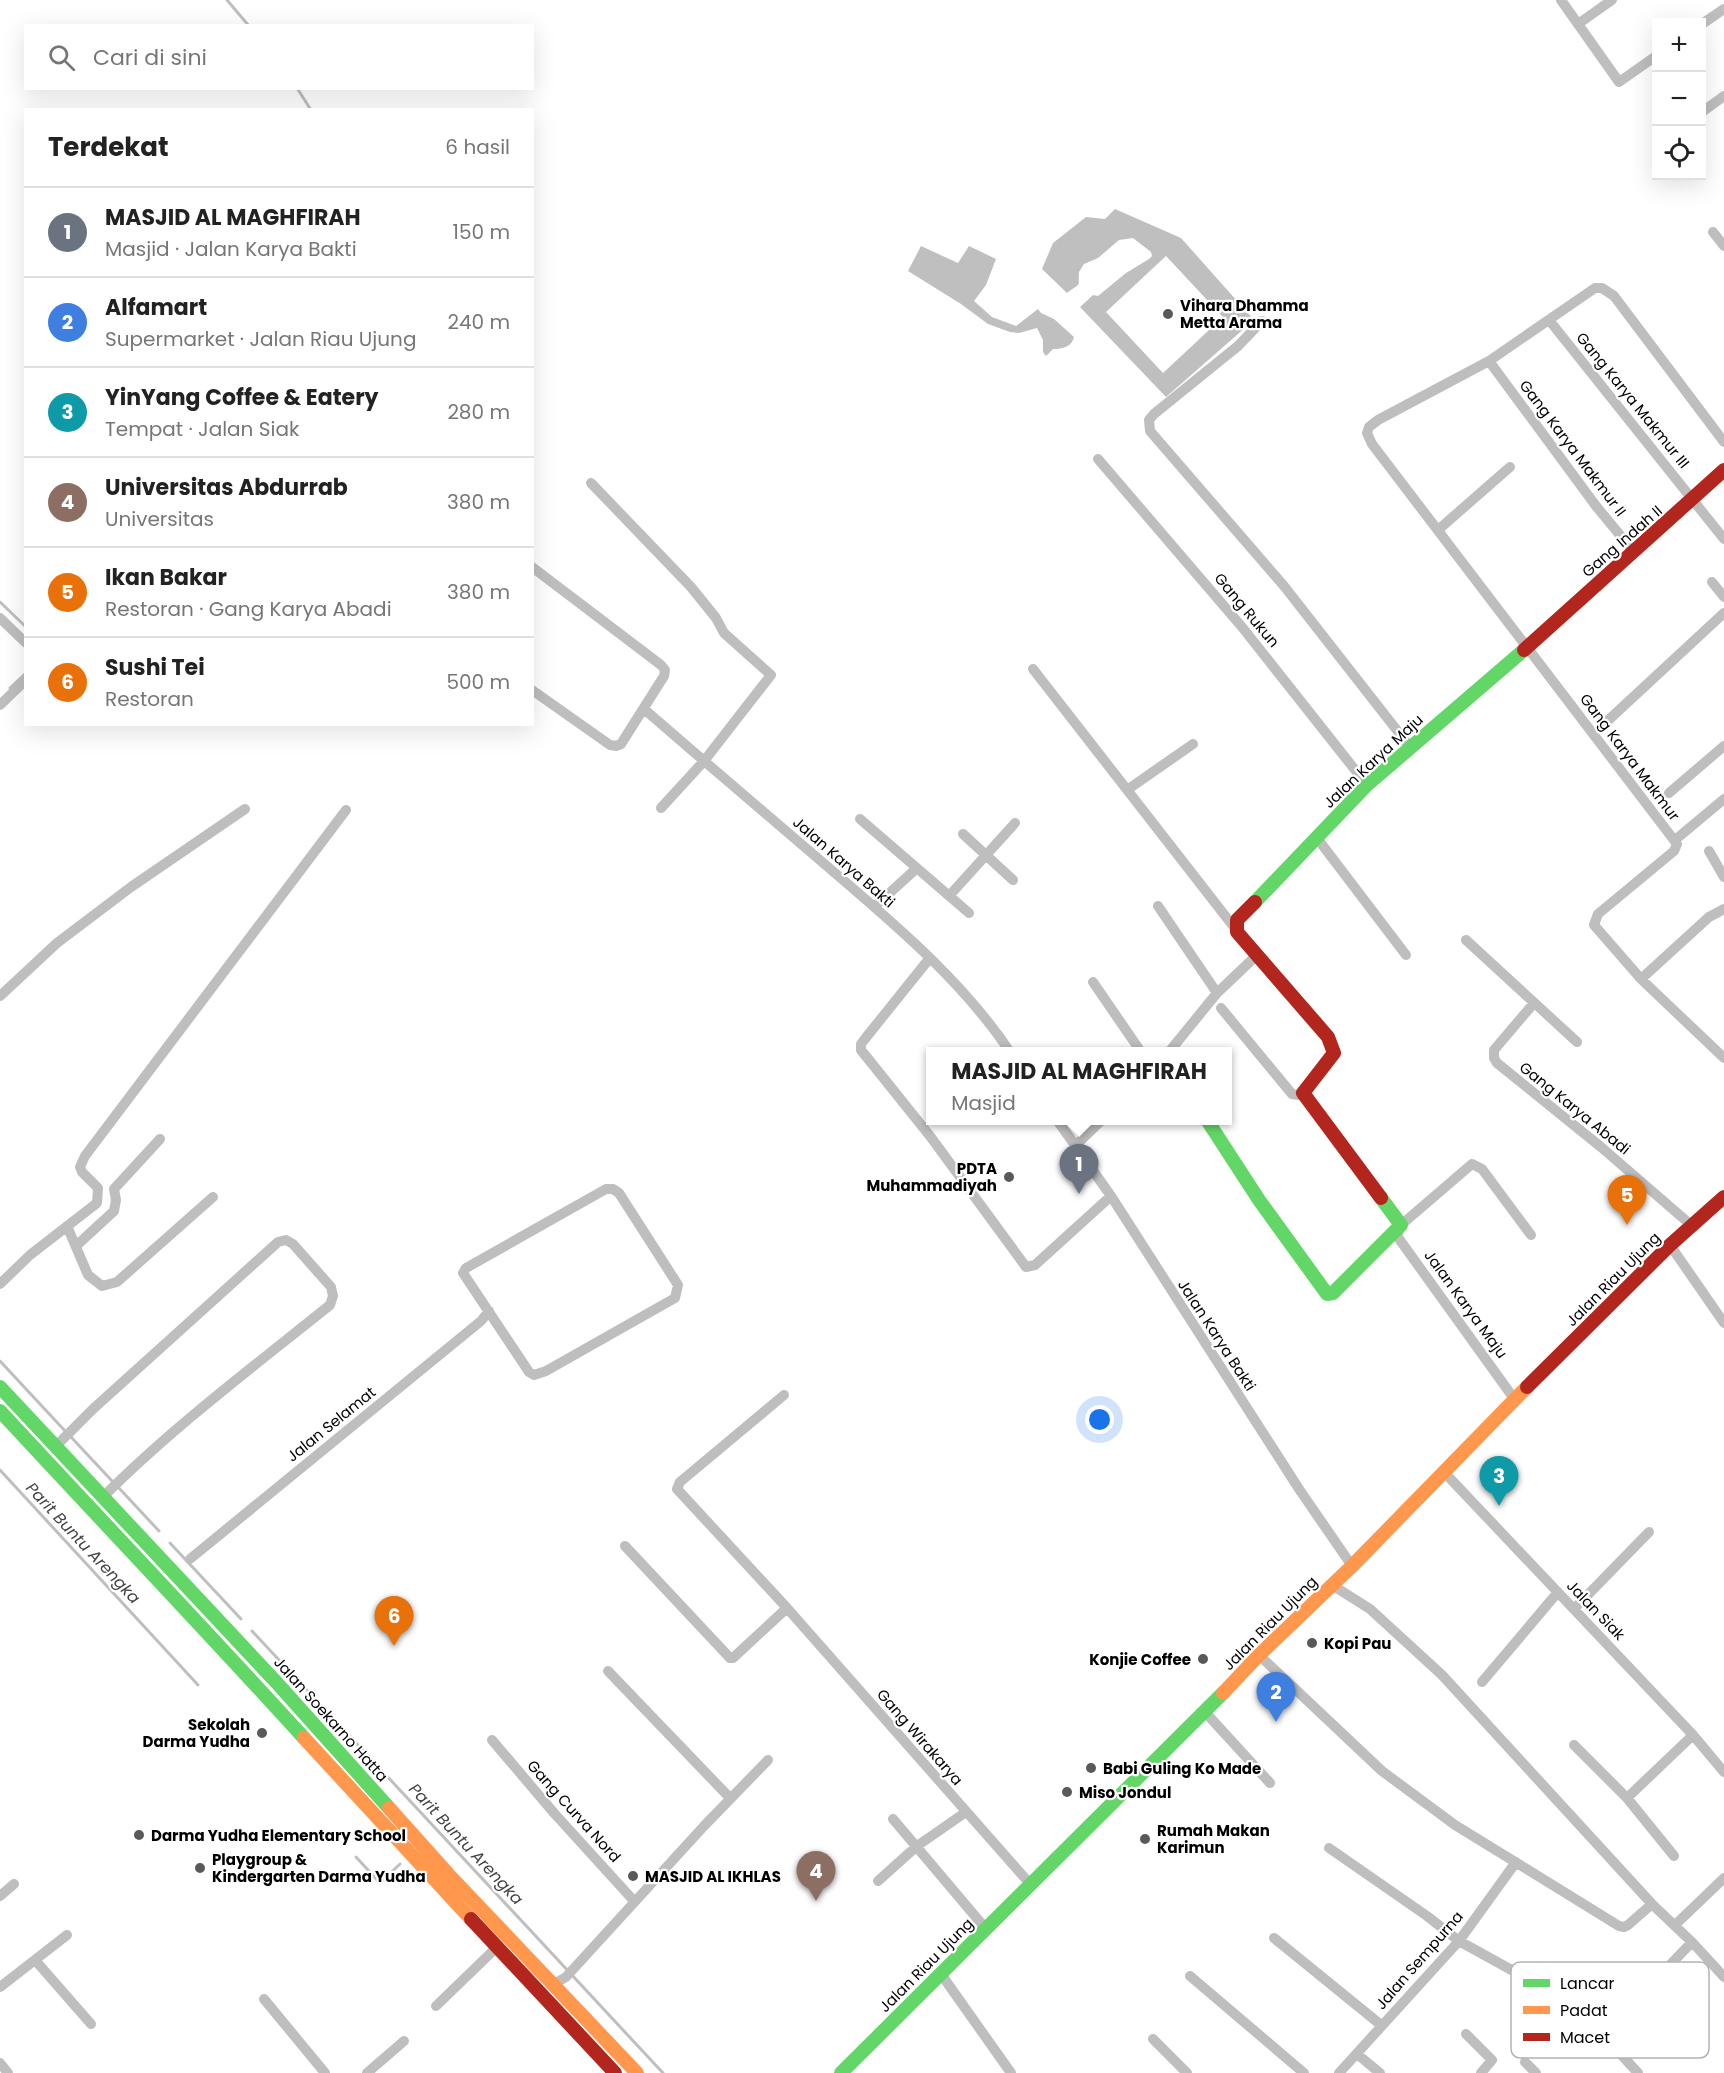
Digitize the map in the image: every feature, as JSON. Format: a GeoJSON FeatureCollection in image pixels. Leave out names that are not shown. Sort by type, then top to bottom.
{"type":"FeatureCollection","features":[{"type":"Feature","properties":{"kind":"main road","name":"Gang Indah II"},"geometry":{"type":"LineString","coordinates":[[1540,635],[1724,470]]}},
{"type":"Feature","properties":{"kind":"main road","name":"Jalan Karya Maju"},"geometry":{"type":"LineString","coordinates":[[1237,926],[1367,785],[1540,635]]}},
{"type":"Feature","properties":{"kind":"main road"},"geometry":{"type":"LineString","coordinates":[[1237,926],[1256,956],[1332,1044],[1334,1053],[1332,1058],[1300,1094]]}},
{"type":"Feature","properties":{"kind":"main road","name":"Jalan Karya Maju"},"geometry":{"type":"LineString","coordinates":[[1300,1094],[1401,1225]]}},
{"type":"Feature","properties":{"kind":"main road"},"geometry":{"type":"LineString","coordinates":[[1210,1125],[1259,1200],[1327,1294],[1333,1293],[1401,1225]]}},
{"type":"Feature","properties":{"kind":"main road","name":"Jalan Riau Ujung"},"geometry":{"type":"LineString","coordinates":[[849,2070],[941,1974],[1205,1712],[1259,1655],[1352,1566],[1443,1471],[1670,1245],[1724,1197]]}},
{"type":"Feature","properties":{"kind":"main road","name":"Jalan Soekarno Hatta"},"geometry":{"type":"LineString","coordinates":[[0,1387],[64,1438],[111,1489],[133,1529],[277,1683],[449,1875],[560,1980],[637,2073]]}},
{"type":"Feature","properties":{"kind":"main road"},"geometry":{"type":"LineString","coordinates":[[0,1411],[615,2073]]}},
{"type":"Feature","properties":{"kind":"main road"},"geometry":{"type":"LineString","coordinates":[[122,1543],[133,1529]]}},
{"type":"Feature","properties":{"kind":"street"},"geometry":{"type":"LineString","coordinates":[[1561,0],[1619,81],[1652,59]]}},
{"type":"Feature","properties":{"kind":"street"},"geometry":{"type":"LineString","coordinates":[[1578,24],[1612,0]]}},
{"type":"Feature","properties":{"kind":"street"},"geometry":{"type":"LineString","coordinates":[[1706,21],[1724,9]]}},
{"type":"Feature","properties":{"kind":"street"},"geometry":{"type":"LineString","coordinates":[[1706,109],[1724,96]]}},
{"type":"Feature","properties":{"kind":"street"},"geometry":{"type":"LineString","coordinates":[[1713,232],[1724,246]]}},
{"type":"Feature","properties":{"kind":"street"},"geometry":{"type":"LineString","coordinates":[[1489,361],[1595,288],[1608,290],[1724,442]]}},
{"type":"Feature","properties":{"kind":"street","name":"Gang Karya Makmur III"},"geometry":{"type":"LineString","coordinates":[[1549,320],[1724,539]]}},
{"type":"Feature","properties":{"kind":"street"},"geometry":{"type":"LineString","coordinates":[[1262,321],[1238,346],[1154,414],[1149,420],[1150,430],[1284,586],[1410,747]]}},
{"type":"Feature","properties":{"kind":"street","name":"Gang Karya Makmur"},"geometry":{"type":"LineString","coordinates":[[1489,361],[1369,427],[1367,433],[1371,444],[1675,840],[1677,844],[1674,851],[1598,914],[1594,925],[1641,979],[1724,1058]]}},
{"type":"Feature","properties":{"kind":"street","name":"Gang Karya Makmur II"},"geometry":{"type":"LineString","coordinates":[[1489,361],[1596,506],[1634,552]]}},
{"type":"Feature","properties":{"kind":"street","name":"Gang Rukun"},"geometry":{"type":"LineString","coordinates":[[1098,459],[1242,627],[1367,785]]}},
{"type":"Feature","properties":{"kind":"street"},"geometry":{"type":"LineString","coordinates":[[1438,530],[1510,467]]}},
{"type":"Feature","properties":{"kind":"street"},"geometry":{"type":"LineString","coordinates":[[591,483],[691,587],[716,618],[724,633],[771,674],[704,761],[661,808]]}},
{"type":"Feature","properties":{"kind":"street"},"geometry":{"type":"LineString","coordinates":[[534,569],[661,665],[664,670],[664,676],[644,710],[621,744],[616,746],[610,745],[534,691]]}},
{"type":"Feature","properties":{"kind":"street"},"geometry":{"type":"LineString","coordinates":[[1712,582],[1724,597]]}},
{"type":"Feature","properties":{"kind":"street"},"geometry":{"type":"LineString","coordinates":[[1602,726],[1724,613]]}},
{"type":"Feature","properties":{"kind":"street"},"geometry":{"type":"LineString","coordinates":[[0,618],[24,641]]}},
{"type":"Feature","properties":{"kind":"street"},"geometry":{"type":"LineString","coordinates":[[1033,669],[1237,926]]}},
{"type":"Feature","properties":{"kind":"street"},"geometry":{"type":"LineString","coordinates":[[0,705],[24,683]]}},
{"type":"Feature","properties":{"kind":"street","name":"Jalan Karya Bakti"},"geometry":{"type":"LineString","coordinates":[[644,710],[874,907],[929,959],[992,1025],[1007,1047]]}},
{"type":"Feature","properties":{"kind":"street"},"geometry":{"type":"LineString","coordinates":[[1127,790],[1193,744]]}},
{"type":"Feature","properties":{"kind":"street"},"geometry":{"type":"LineString","coordinates":[[1669,793],[1724,746]]}},
{"type":"Feature","properties":{"kind":"street"},"geometry":{"type":"LineString","coordinates":[[1675,840],[1724,799]]}},
{"type":"Feature","properties":{"kind":"street"},"geometry":{"type":"LineString","coordinates":[[0,996],[57,943],[132,887],[245,809]]}},
{"type":"Feature","properties":{"kind":"street"},"geometry":{"type":"LineString","coordinates":[[0,1284],[30,1255],[97,1203],[98,1188],[82,1172],[81,1167],[85,1156],[346,810]]}},
{"type":"Feature","properties":{"kind":"street"},"geometry":{"type":"LineString","coordinates":[[860,819],[969,913]]}},
{"type":"Feature","properties":{"kind":"street"},"geometry":{"type":"LineString","coordinates":[[949,896],[1015,823]]}},
{"type":"Feature","properties":{"kind":"street"},"geometry":{"type":"LineString","coordinates":[[963,834],[1013,880]]}},
{"type":"Feature","properties":{"kind":"street"},"geometry":{"type":"LineString","coordinates":[[1317,838],[1406,955]]}},
{"type":"Feature","properties":{"kind":"street"},"geometry":{"type":"LineString","coordinates":[[1709,851],[1724,877]]}},
{"type":"Feature","properties":{"kind":"street"},"geometry":{"type":"LineString","coordinates":[[874,907],[917,868]]}},
{"type":"Feature","properties":{"kind":"street"},"geometry":{"type":"LineString","coordinates":[[1158,906],[1217,993]]}},
{"type":"Feature","properties":{"kind":"street"},"geometry":{"type":"LineString","coordinates":[[1641,979],[1709,917],[1724,909]]}},
{"type":"Feature","properties":{"kind":"street"},"geometry":{"type":"LineString","coordinates":[[1466,940],[1577,1042]]}},
{"type":"Feature","properties":{"kind":"street"},"geometry":{"type":"LineString","coordinates":[[1173,1047],[1217,993],[1256,956]]}},
{"type":"Feature","properties":{"kind":"street"},"geometry":{"type":"LineString","coordinates":[[929,959],[861,1044],[861,1050],[930,1136],[1026,1267],[1035,1265],[1111,1196]]}},
{"type":"Feature","properties":{"kind":"street"},"geometry":{"type":"LineString","coordinates":[[1093,982],[1138,1047]]}},
{"type":"Feature","properties":{"kind":"street","name":"Gang Karya Abadi"},"geometry":{"type":"LineString","coordinates":[[1534,1003],[1494,1050],[1497,1064],[1601,1147],[1691,1225]]}},
{"type":"Feature","properties":{"kind":"street"},"geometry":{"type":"LineString","coordinates":[[1221,1008],[1292,1094],[1300,1094]]}},
{"type":"Feature","properties":{"kind":"street","name":"Jalan Karya Bakti"},"geometry":{"type":"LineString","coordinates":[[1060,1125],[1111,1196],[1299,1489],[1352,1566]]}},
{"type":"Feature","properties":{"kind":"street"},"geometry":{"type":"LineString","coordinates":[[1075,1146],[1097,1125]]}},
{"type":"Feature","properties":{"kind":"street"},"geometry":{"type":"LineString","coordinates":[[76,1246],[114,1211],[116,1200],[114,1189],[160,1139]]}},
{"type":"Feature","properties":{"kind":"street"},"geometry":{"type":"LineString","coordinates":[[1401,1225],[1472,1164],[1476,1164],[1531,1235]]}},
{"type":"Feature","properties":{"kind":"street"},"geometry":{"type":"LineString","coordinates":[[606,1188],[619,1193],[678,1286],[675,1298],[540,1374],[534,1375],[528,1372],[489,1311],[466,1278],[464,1273],[466,1268],[606,1188]]}},
{"type":"Feature","properties":{"kind":"street"},"geometry":{"type":"LineString","coordinates":[[68,1226],[88,1275],[102,1286],[117,1282],[213,1197]]}},
{"type":"Feature","properties":{"kind":"street","name":"Jalan Karya Maju"},"geometry":{"type":"LineString","coordinates":[[1401,1225],[1397,1236],[1399,1240],[1515,1400]]}},
{"type":"Feature","properties":{"kind":"street"},"geometry":{"type":"LineString","coordinates":[[64,1438],[278,1242],[286,1240],[293,1244],[331,1287],[333,1296],[330,1305],[210,1401],[111,1489]]}},
{"type":"Feature","properties":{"kind":"street"},"geometry":{"type":"LineString","coordinates":[[1670,1245],[1724,1323]]}},
{"type":"Feature","properties":{"kind":"street","name":"Jalan Selamat"},"geometry":{"type":"LineString","coordinates":[[190,1559],[481,1322],[489,1311]]}},
{"type":"Feature","properties":{"kind":"street","name":"Gang Wirakarya"},"geometry":{"type":"LineString","coordinates":[[784,1395],[680,1482],[677,1489],[787,1608],[1031,1885]]}},
{"type":"Feature","properties":{"kind":"street","name":"Jalan Siak"},"geometry":{"type":"LineString","coordinates":[[1443,1471],[1694,1735],[1724,1772]]}},
{"type":"Feature","properties":{"kind":"street"},"geometry":{"type":"LineString","coordinates":[[1574,1609],[1649,1532]]}},
{"type":"Feature","properties":{"kind":"street"},"geometry":{"type":"LineString","coordinates":[[625,1546],[730,1658],[733,1658],[787,1608]]}},
{"type":"Feature","properties":{"kind":"street"},"geometry":{"type":"LineString","coordinates":[[1332,1585],[1370,1609],[1442,1675],[1652,1904],[1724,1977]]}},
{"type":"Feature","properties":{"kind":"street"},"geometry":{"type":"LineString","coordinates":[[1482,1682],[1558,1592]]}},
{"type":"Feature","properties":{"kind":"street"},"geometry":{"type":"LineString","coordinates":[[1259,1655],[1383,1771],[1455,1825],[1619,1926],[1628,1925],[1652,1904]]}},
{"type":"Feature","properties":{"kind":"street"},"geometry":{"type":"LineString","coordinates":[[608,1671],[730,1798]]}},
{"type":"Feature","properties":{"kind":"street"},"geometry":{"type":"LineString","coordinates":[[1205,1712],[1270,1783]]}},
{"type":"Feature","properties":{"kind":"street"},"geometry":{"type":"LineString","coordinates":[[1627,1798],[1694,1735]]}},
{"type":"Feature","properties":{"kind":"street","name":"Gang Curva Nord"},"geometry":{"type":"LineString","coordinates":[[492,1740],[634,1901]]}},
{"type":"Feature","properties":{"kind":"street"},"geometry":{"type":"LineString","coordinates":[[1574,1745],[1627,1798],[1674,1856]]}},
{"type":"Feature","properties":{"kind":"street"},"geometry":{"type":"LineString","coordinates":[[560,1980],[730,1798],[768,1761]]}},
{"type":"Feature","properties":{"kind":"street"},"geometry":{"type":"LineString","coordinates":[[878,1881],[917,1846],[966,1812]]}},
{"type":"Feature","properties":{"kind":"street"},"geometry":{"type":"LineString","coordinates":[[893,1819],[986,1929]]}},
{"type":"Feature","properties":{"kind":"street"},"geometry":{"type":"LineString","coordinates":[[1329,1848],[1459,1941],[1511,1970]]}},
{"type":"Feature","properties":{"kind":"street","name":"Jalan Sempurna"},"geometry":{"type":"LineString","coordinates":[[1339,2073],[1459,1941],[1516,1862]]}},
{"type":"Feature","properties":{"kind":"street"},"geometry":{"type":"LineString","coordinates":[[1675,1925],[1724,1878]]}},
{"type":"Feature","properties":{"kind":"street"},"geometry":{"type":"LineString","coordinates":[[0,1896],[14,1884]]}},
{"type":"Feature","properties":{"kind":"street"},"geometry":{"type":"LineString","coordinates":[[0,1987],[67,1935]]}},
{"type":"Feature","properties":{"kind":"street"},"geometry":{"type":"LineString","coordinates":[[1274,1938],[1381,2025]]}},
{"type":"Feature","properties":{"kind":"street"},"geometry":{"type":"LineString","coordinates":[[1673,1962],[1692,1942]]}},
{"type":"Feature","properties":{"kind":"street"},"geometry":{"type":"LineString","coordinates":[[436,2007],[496,1947]]}},
{"type":"Feature","properties":{"kind":"street"},"geometry":{"type":"LineString","coordinates":[[34,1960],[91,2024]]}},
{"type":"Feature","properties":{"kind":"street"},"geometry":{"type":"LineString","coordinates":[[941,1974],[1011,2073]]}},
{"type":"Feature","properties":{"kind":"street"},"geometry":{"type":"LineString","coordinates":[[1190,1976],[1304,2073]]}},
{"type":"Feature","properties":{"kind":"street"},"geometry":{"type":"LineString","coordinates":[[264,1999],[325,2073]]}},
{"type":"Feature","properties":{"kind":"street"},"geometry":{"type":"LineString","coordinates":[[1466,2034],[1492,2060],[1481,2073]]}},
{"type":"Feature","properties":{"kind":"street"},"geometry":{"type":"LineString","coordinates":[[1153,2039],[1187,2073]]}},
{"type":"Feature","properties":{"kind":"street"},"geometry":{"type":"LineString","coordinates":[[367,2073],[404,2041]]}},
{"type":"Feature","properties":{"kind":"street"},"geometry":{"type":"LineString","coordinates":[[1357,2054],[1380,2073]]}},
{"type":"Feature","properties":{"kind":"street"},"geometry":{"type":"LineString","coordinates":[[1624,2058],[1638,2073]]}},
{"type":"Feature","properties":{"kind":"street"},"geometry":{"type":"LineString","coordinates":[[1525,2062],[1536,2073]]}},
{"type":"Feature","properties":{"kind":"street"},"geometry":{"type":"LineString","coordinates":[[0,2063],[8,2073]]}},
{"type":"Feature","properties":{"kind":"shaded area"},"geometry":{"type":"Polygon","coordinates":[[[1115,209],[1181,238],[1254,320],[1166,397],[1080,307],[1093,295],[1098,296],[1126,273],[1149,259],[1152,256],[1151,252],[1133,238],[1119,240],[1098,258],[1084,264],[1079,272],[1078,284],[1067,293],[1042,269],[1053,243],[1086,217],[1105,219],[1115,209]],[[1166,256],[1106,312],[1163,373],[1223,317],[1166,256]]]}},
{"type":"Feature","properties":{"kind":"shaded area"},"geometry":{"type":"Polygon","coordinates":[[[921,246],[958,263],[969,246],[996,259],[986,285],[974,301],[992,317],[1016,326],[1038,309],[1041,313],[1054,319],[1074,337],[1073,340],[1066,347],[1053,349],[1046,356],[1043,352],[1043,340],[1037,328],[1019,333],[988,324],[908,271],[921,246]]]}},
{"type":"Feature","properties":{"kind":"waterway"},"geometry":{"type":"LineString","coordinates":[[227,0],[247,24]]}},
{"type":"Feature","properties":{"kind":"waterway"},"geometry":{"type":"LineString","coordinates":[[298,90],[310,108]]}},
{"type":"Feature","properties":{"kind":"waterway"},"geometry":{"type":"LineString","coordinates":[[0,602],[24,625]]}},
{"type":"Feature","properties":{"kind":"waterway"},"geometry":{"type":"LineString","coordinates":[[10,688],[24,675]]}},
{"type":"Feature","properties":{"kind":"waterway","name":"Parit Buntu Arengka"},"geometry":{"type":"LineString","coordinates":[[0,1361],[66,1432]]}},
{"type":"Feature","properties":{"kind":"waterway","name":"Parit Buntu Arengka"},"geometry":{"type":"LineString","coordinates":[[71,1437],[113,1482]]}},
{"type":"Feature","properties":{"kind":"waterway","name":"Parit Buntu Arengka"},"geometry":{"type":"LineString","coordinates":[[0,1470],[198,1685]]}},
{"type":"Feature","properties":{"kind":"waterway","name":"Parit Buntu Arengka"},"geometry":{"type":"LineString","coordinates":[[118,1487],[159,1531]]}},
{"type":"Feature","properties":{"kind":"waterway","name":"Parit Buntu Arengka"},"geometry":{"type":"LineString","coordinates":[[170,1543],[241,1619]]}},
{"type":"Feature","properties":{"kind":"waterway","name":"Parit Buntu Arengka"},"geometry":{"type":"LineString","coordinates":[[252,1631],[663,2073]]}},
{"type":"Feature","properties":{"kind":"waterway"},"geometry":{"type":"LineString","coordinates":[[356,1857],[380,1883],[400,1864]]}},
{"type":"Feature","properties":{"kind":"traffic: fast"},"geometry":{"type":"LineString","coordinates":[[1255,902],[1367,785],[1524,650]]}},
{"type":"Feature","properties":{"kind":"traffic: fast"},"geometry":{"type":"LineString","coordinates":[[1210,1125],[1259,1200],[1327,1294],[1333,1293],[1401,1225],[1381,1198]]}},
{"type":"Feature","properties":{"kind":"traffic: fast"},"geometry":{"type":"LineString","coordinates":[[0,1387],[277,1683],[389,1808]]}},
{"type":"Feature","properties":{"kind":"traffic: fast"},"geometry":{"type":"LineString","coordinates":[[0,1411],[304,1738]]}},
{"type":"Feature","properties":{"kind":"traffic: fast"},"geometry":{"type":"LineString","coordinates":[[841,2073],[1223,1693]]}},
{"type":"Feature","properties":{"kind":"traffic: slow"},"geometry":{"type":"LineString","coordinates":[[1223,1693],[1259,1655],[1352,1566],[1527,1387]]}},
{"type":"Feature","properties":{"kind":"traffic: slow"},"geometry":{"type":"LineString","coordinates":[[304,1738],[471,1919]]}},
{"type":"Feature","properties":{"kind":"traffic: slow"},"geometry":{"type":"LineString","coordinates":[[389,1808],[449,1875],[637,2073]]}},
{"type":"Feature","properties":{"kind":"traffic: jam"},"geometry":{"type":"LineString","coordinates":[[1524,650],[1724,470]]}},
{"type":"Feature","properties":{"kind":"traffic: jam"},"geometry":{"type":"LineString","coordinates":[[1255,902],[1237,920],[1237,932],[1328,1037],[1334,1053],[1303,1093],[1381,1198]]}},
{"type":"Feature","properties":{"kind":"traffic: jam"},"geometry":{"type":"LineString","coordinates":[[1527,1387],[1670,1245],[1724,1197]]}},
{"type":"Feature","properties":{"kind":"traffic: jam"},"geometry":{"type":"LineString","coordinates":[[471,1919],[615,2073]]}},
{"type":"Feature","properties":{"kind":"place","name":"Vihara Dhamma Metta Arama"},"geometry":{"type":"Point","coordinates":[1168,314]}},
{"type":"Feature","properties":{"kind":"place","name":"PDTA Muhammadiyah"},"geometry":{"type":"Point","coordinates":[1009,1177]}},
{"type":"Feature","properties":{"kind":"place","name":"MASJID AL MAGHFIRAH"},"geometry":{"type":"Point","coordinates":[1079,1194]}},
{"type":"Feature","properties":{"kind":"place","name":"Ikan Bakar"},"geometry":{"type":"Point","coordinates":[1627,1225]}},
{"type":"Feature","properties":{"kind":"place","name":"YinYang Coffee & Eatery"},"geometry":{"type":"Point","coordinates":[1499,1506]}},
{"type":"Feature","properties":{"kind":"place","name":"Kopi Pau"},"geometry":{"type":"Point","coordinates":[1312,1643]}},
{"type":"Feature","properties":{"kind":"place","name":"Sushi Tei"},"geometry":{"type":"Point","coordinates":[394,1646]}},
{"type":"Feature","properties":{"kind":"place","name":"Konjie Coffee"},"geometry":{"type":"Point","coordinates":[1203,1659]}},
{"type":"Feature","properties":{"kind":"place","name":"Alfamart"},"geometry":{"type":"Point","coordinates":[1276,1722]}},
{"type":"Feature","properties":{"kind":"place","name":"Sekolah Darma Yudha"},"geometry":{"type":"Point","coordinates":[262,1733]}},
{"type":"Feature","properties":{"kind":"place","name":"Babi Guling Ko Made"},"geometry":{"type":"Point","coordinates":[1091,1768]}},
{"type":"Feature","properties":{"kind":"place","name":"Miso Jondul"},"geometry":{"type":"Point","coordinates":[1067,1792]}},
{"type":"Feature","properties":{"kind":"place","name":"Darma Yudha Elementary School"},"geometry":{"type":"Point","coordinates":[139,1835]}},
{"type":"Feature","properties":{"kind":"place","name":"Rumah Makan Karimun"},"geometry":{"type":"Point","coordinates":[1145,1839]}},
{"type":"Feature","properties":{"kind":"place","name":"Playgroup & Kindergarten Darma Yudha"},"geometry":{"type":"Point","coordinates":[200,1868]}},
{"type":"Feature","properties":{"kind":"place","name":"MASJID AL IKHLAS"},"geometry":{"type":"Point","coordinates":[633,1876]}},
{"type":"Feature","properties":{"kind":"place","name":"Universitas Abdurrab"},"geometry":{"type":"Point","coordinates":[816,1901]}}]}
